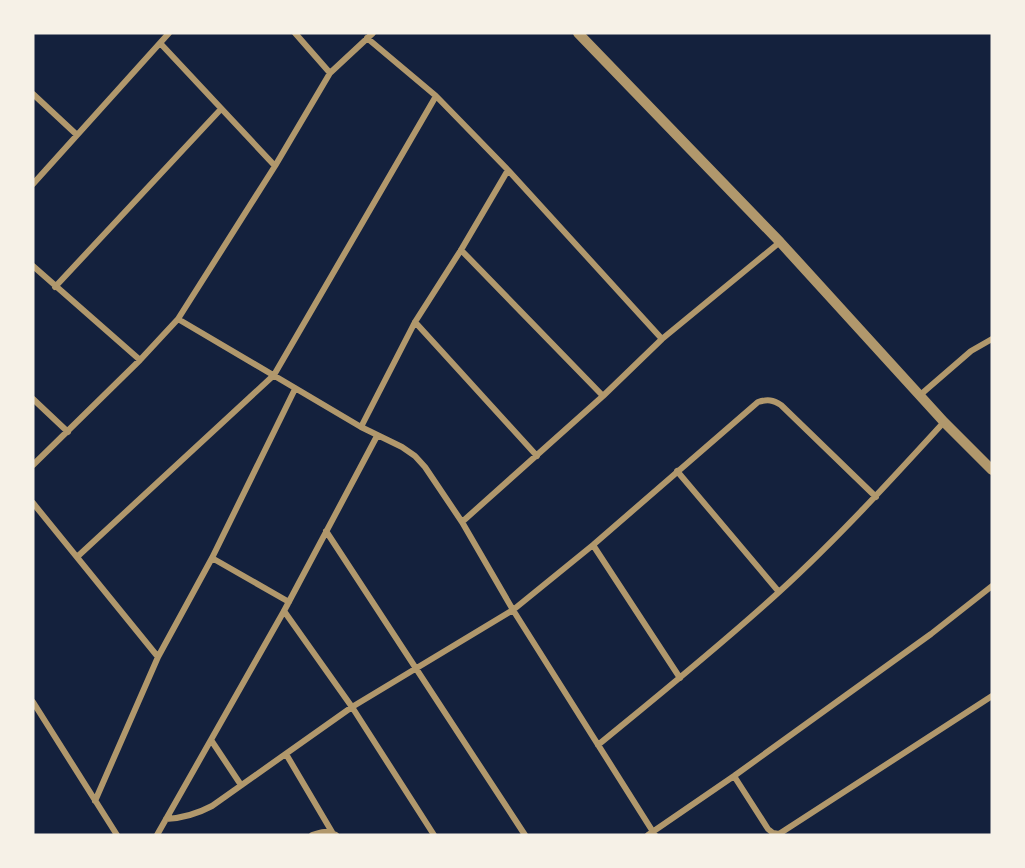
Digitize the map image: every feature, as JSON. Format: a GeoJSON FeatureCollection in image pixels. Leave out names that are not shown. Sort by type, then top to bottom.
{"type":"FeatureCollection","features":[{"type":"Feature","properties":{"kind":"street"},"geometry":{"type":"LineString","coordinates":[[33,184],[169,33]]}},
{"type":"Feature","properties":{"kind":"street"},"geometry":{"type":"LineString","coordinates":[[295,33],[330,73]]}},
{"type":"Feature","properties":{"kind":"street"},"geometry":{"type":"LineString","coordinates":[[578,33],[780,242],[919,396],[992,470]]}},
{"type":"Feature","properties":{"kind":"street"},"geometry":{"type":"LineString","coordinates":[[33,465],[69,432],[178,319],[275,166],[330,73],[370,35],[436,96],[508,170],[663,339]]}},
{"type":"Feature","properties":{"kind":"street"},"geometry":{"type":"LineString","coordinates":[[160,43],[275,166]]}},
{"type":"Feature","properties":{"kind":"street"},"geometry":{"type":"LineString","coordinates":[[33,94],[77,135]]}},
{"type":"Feature","properties":{"kind":"street"},"geometry":{"type":"LineString","coordinates":[[76,557],[274,375],[436,96]]}},
{"type":"Feature","properties":{"kind":"street"},"geometry":{"type":"LineString","coordinates":[[55,287],[221,109]]}},
{"type":"Feature","properties":{"kind":"street"},"geometry":{"type":"LineString","coordinates":[[361,427],[415,322],[508,170]]}},
{"type":"Feature","properties":{"kind":"street"},"geometry":{"type":"LineString","coordinates":[[462,522],[663,339],[780,242]]}},
{"type":"Feature","properties":{"kind":"street"},"geometry":{"type":"LineString","coordinates":[[461,250],[603,396]]}},
{"type":"Feature","properties":{"kind":"street"},"geometry":{"type":"LineString","coordinates":[[33,266],[140,360]]}},
{"type":"Feature","properties":{"kind":"street"},"geometry":{"type":"LineString","coordinates":[[178,319],[295,389],[415,456],[462,522],[513,610],[652,834],[931,634],[992,586]]}},
{"type":"Feature","properties":{"kind":"street"},"geometry":{"type":"LineString","coordinates":[[415,322],[537,456]]}},
{"type":"Feature","properties":{"kind":"street"},"geometry":{"type":"LineString","coordinates":[[919,396],[971,351],[992,339]]}},
{"type":"Feature","properties":{"kind":"street"},"geometry":{"type":"LineString","coordinates":[[95,801],[158,657],[212,558],[295,389]]}},
{"type":"Feature","properties":{"kind":"street"},"geometry":{"type":"LineString","coordinates":[[33,399],[69,432]]}},
{"type":"Feature","properties":{"kind":"street"},"geometry":{"type":"LineString","coordinates":[[166,819],[184,818],[199,813],[352,707],[513,610],[594,545],[758,402],[767,399],[774,400],[781,405],[876,497]]}},
{"type":"Feature","properties":{"kind":"street"},"geometry":{"type":"LineString","coordinates":[[598,745],[779,592],[876,497],[944,422]]}},
{"type":"Feature","properties":{"kind":"street"},"geometry":{"type":"LineString","coordinates":[[157,835],[289,602],[377,436]]}},
{"type":"Feature","properties":{"kind":"street"},"geometry":{"type":"LineString","coordinates":[[677,471],[779,592]]}},
{"type":"Feature","properties":{"kind":"street"},"geometry":{"type":"LineString","coordinates":[[33,503],[158,657]]}},
{"type":"Feature","properties":{"kind":"street"},"geometry":{"type":"LineString","coordinates":[[326,531],[417,666],[525,835]]}},
{"type":"Feature","properties":{"kind":"street"},"geometry":{"type":"LineString","coordinates":[[594,545],[680,678]]}},
{"type":"Feature","properties":{"kind":"street"},"geometry":{"type":"LineString","coordinates":[[212,558],[289,602]]}},
{"type":"Feature","properties":{"kind":"street"},"geometry":{"type":"LineString","coordinates":[[284,611],[352,707],[434,835]]}},
{"type":"Feature","properties":{"kind":"street"},"geometry":{"type":"LineString","coordinates":[[734,776],[768,829],[779,834],[992,696]]}},
{"type":"Feature","properties":{"kind":"street"},"geometry":{"type":"LineString","coordinates":[[33,702],[117,835]]}},
{"type":"Feature","properties":{"kind":"street"},"geometry":{"type":"LineString","coordinates":[[211,740],[241,785]]}},
{"type":"Feature","properties":{"kind":"street"},"geometry":{"type":"LineString","coordinates":[[286,754],[334,834]]}},
{"type":"Feature","properties":{"kind":"street"},"geometry":{"type":"LineString","coordinates":[[312,835],[321,831],[334,834]]}}]}
